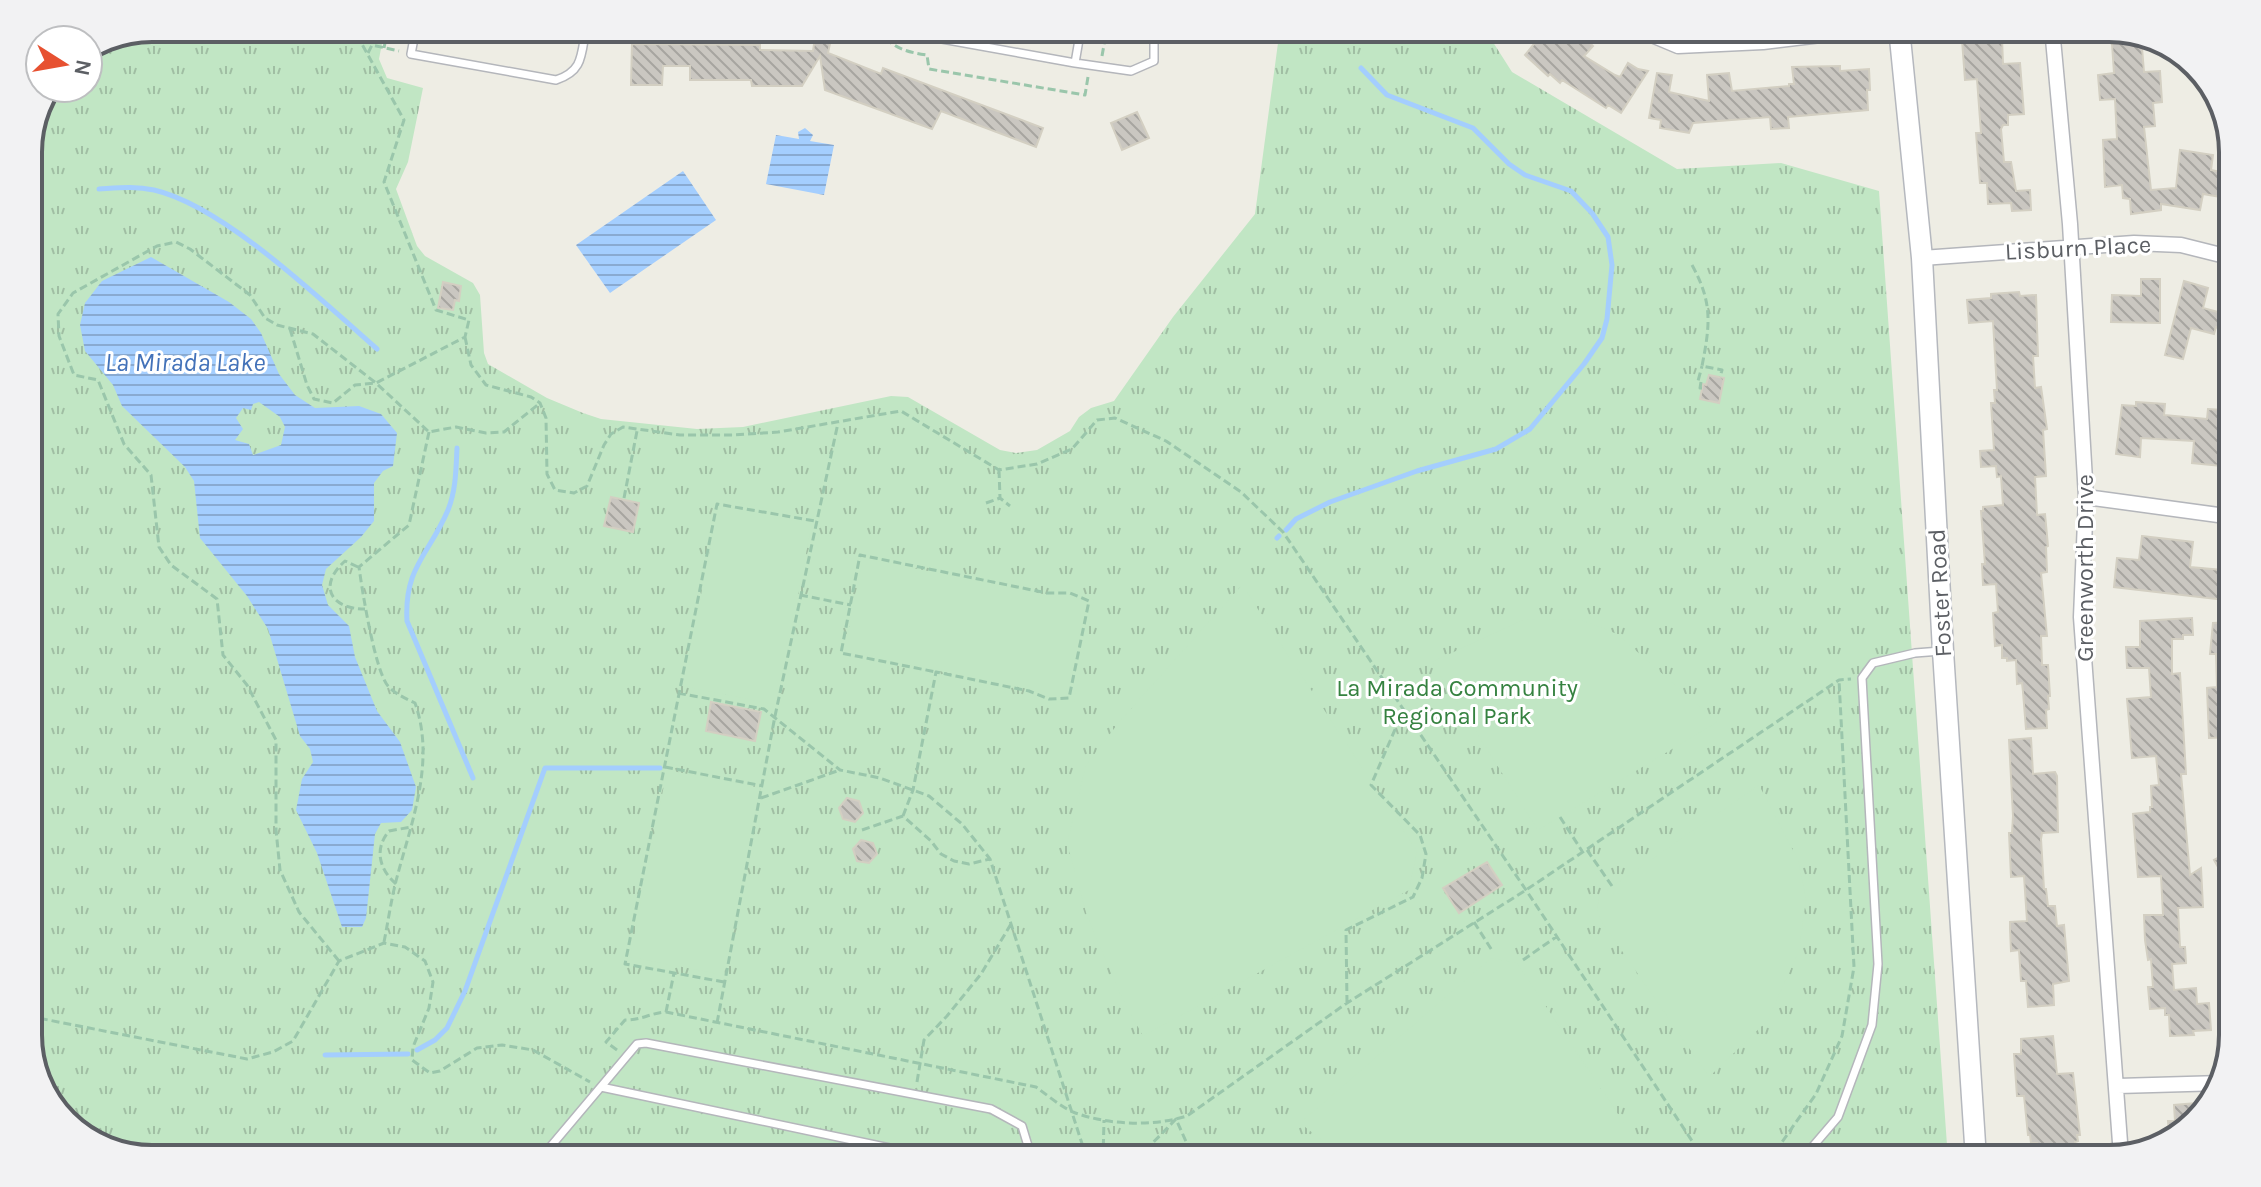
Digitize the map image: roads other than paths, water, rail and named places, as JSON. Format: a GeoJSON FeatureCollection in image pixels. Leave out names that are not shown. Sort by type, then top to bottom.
{"type":"FeatureCollection","features":[{"type":"Feature","properties":{"kind":"street"},"geometry":{"type":"LineString","coordinates":[[1668,42],[1678,46],[1709,42]]}},
{"type":"Feature","properties":{"kind":"street","name":"Foster Road"},"geometry":{"type":"LineString","coordinates":[[1900,42],[1922,258],[1943,651],[1975,1145]]}},
{"type":"Feature","properties":{"kind":"street","name":"Greenworth Drive"},"geometry":{"type":"LineString","coordinates":[[2053,42],[2071,247],[2086,497],[2081,617],[2120,1144]]}},
{"type":"Feature","properties":{"kind":"street","name":"Lisburn Place"},"geometry":{"type":"LineString","coordinates":[[1922,258],[2134,243],[2181,245],[2219,254]]}},
{"type":"Feature","properties":{"kind":"street"},"geometry":{"type":"LineString","coordinates":[[2086,497],[2219,515]]}},
{"type":"Feature","properties":{"kind":"street"},"geometry":{"type":"LineString","coordinates":[[2118,1086],[2208,1083]]}},
{"type":"Feature","properties":{"kind":"lane"},"geometry":{"type":"LineString","coordinates":[[413,42],[411,54],[556,80],[570,76],[579,63],[583,42]]}},
{"type":"Feature","properties":{"kind":"lane"},"geometry":{"type":"LineString","coordinates":[[958,42],[1131,71],[1154,61],[1154,42]]}},
{"type":"Feature","properties":{"kind":"lane"},"geometry":{"type":"LineString","coordinates":[[1075,63],[1079,42]]}},
{"type":"Feature","properties":{"kind":"lane"},"geometry":{"type":"LineString","coordinates":[[1814,1145],[1838,1117],[1872,1025],[1878,964],[1862,678],[1873,663],[1915,653],[1943,651]]}},
{"type":"Feature","properties":{"kind":"lane"},"geometry":{"type":"LineString","coordinates":[[552,1145],[637,1044],[646,1043],[991,1109],[1009,1116],[1022,1126],[1028,1145]]}},
{"type":"Feature","properties":{"kind":"lane"},"geometry":{"type":"LineString","coordinates":[[601,1087],[876,1145]]}},
{"type":"Feature","properties":{"kind":"water"},"geometry":{"type":"Polygon","coordinates":[[[805,128],[813,135],[810,141],[834,145],[824,195],[766,184],[776,135],[799,139],[798,132],[805,128]]]}},
{"type":"Feature","properties":{"kind":"water"},"geometry":{"type":"Polygon","coordinates":[[[683,171],[716,220],[610,293],[576,245],[683,171]]]}},
{"type":"Feature","properties":{"kind":"water","name":"La Mirada Lake"},"geometry":{"type":"Polygon","coordinates":[[[151,257],[229,302],[251,319],[261,333],[279,374],[295,395],[315,408],[359,406],[381,414],[397,433],[393,466],[383,471],[374,483],[374,521],[326,569],[322,585],[328,605],[349,626],[355,657],[377,711],[400,742],[416,787],[412,810],[401,822],[381,823],[375,834],[366,918],[362,927],[342,927],[317,853],[296,810],[302,779],[313,762],[310,749],[300,736],[268,629],[247,596],[200,538],[194,481],[185,467],[122,406],[113,385],[85,351],[80,325],[85,303],[102,281],[151,257]],[[259,402],[253,404],[251,410],[243,408],[236,418],[243,429],[235,440],[249,444],[253,455],[281,445],[285,427],[280,417],[259,402]]]}},
{"type":"Feature","properties":{"kind":"waterway"},"geometry":{"type":"LineString","coordinates":[[1286,530],[1296,519],[1330,502],[1417,471],[1496,449],[1530,429],[1584,364],[1602,338],[1607,319],[1612,265],[1608,237],[1592,213],[1571,191],[1525,175],[1509,164],[1473,128],[1387,95],[1361,68]]}},
{"type":"Feature","properties":{"kind":"waterway"},"geometry":{"type":"LineString","coordinates":[[99,189],[154,190],[181,199],[211,215],[301,282],[377,349]]}},
{"type":"Feature","properties":{"kind":"waterway"},"geometry":{"type":"LineString","coordinates":[[457,448],[451,502],[409,587],[407,621],[473,778]]}},
{"type":"Feature","properties":{"kind":"waterway"},"geometry":{"type":"LineString","coordinates":[[417,1050],[435,1040],[447,1028],[465,991],[545,768],[660,768]]}},
{"type":"Feature","properties":{"kind":"waterway"},"geometry":{"type":"LineString","coordinates":[[325,1055],[408,1054]]}},
{"type":"Feature","properties":{"kind":"park label","name":"La Mirada Community Regional Park"},"geometry":{"type":"Point","coordinates":[1457,702]}}]}
